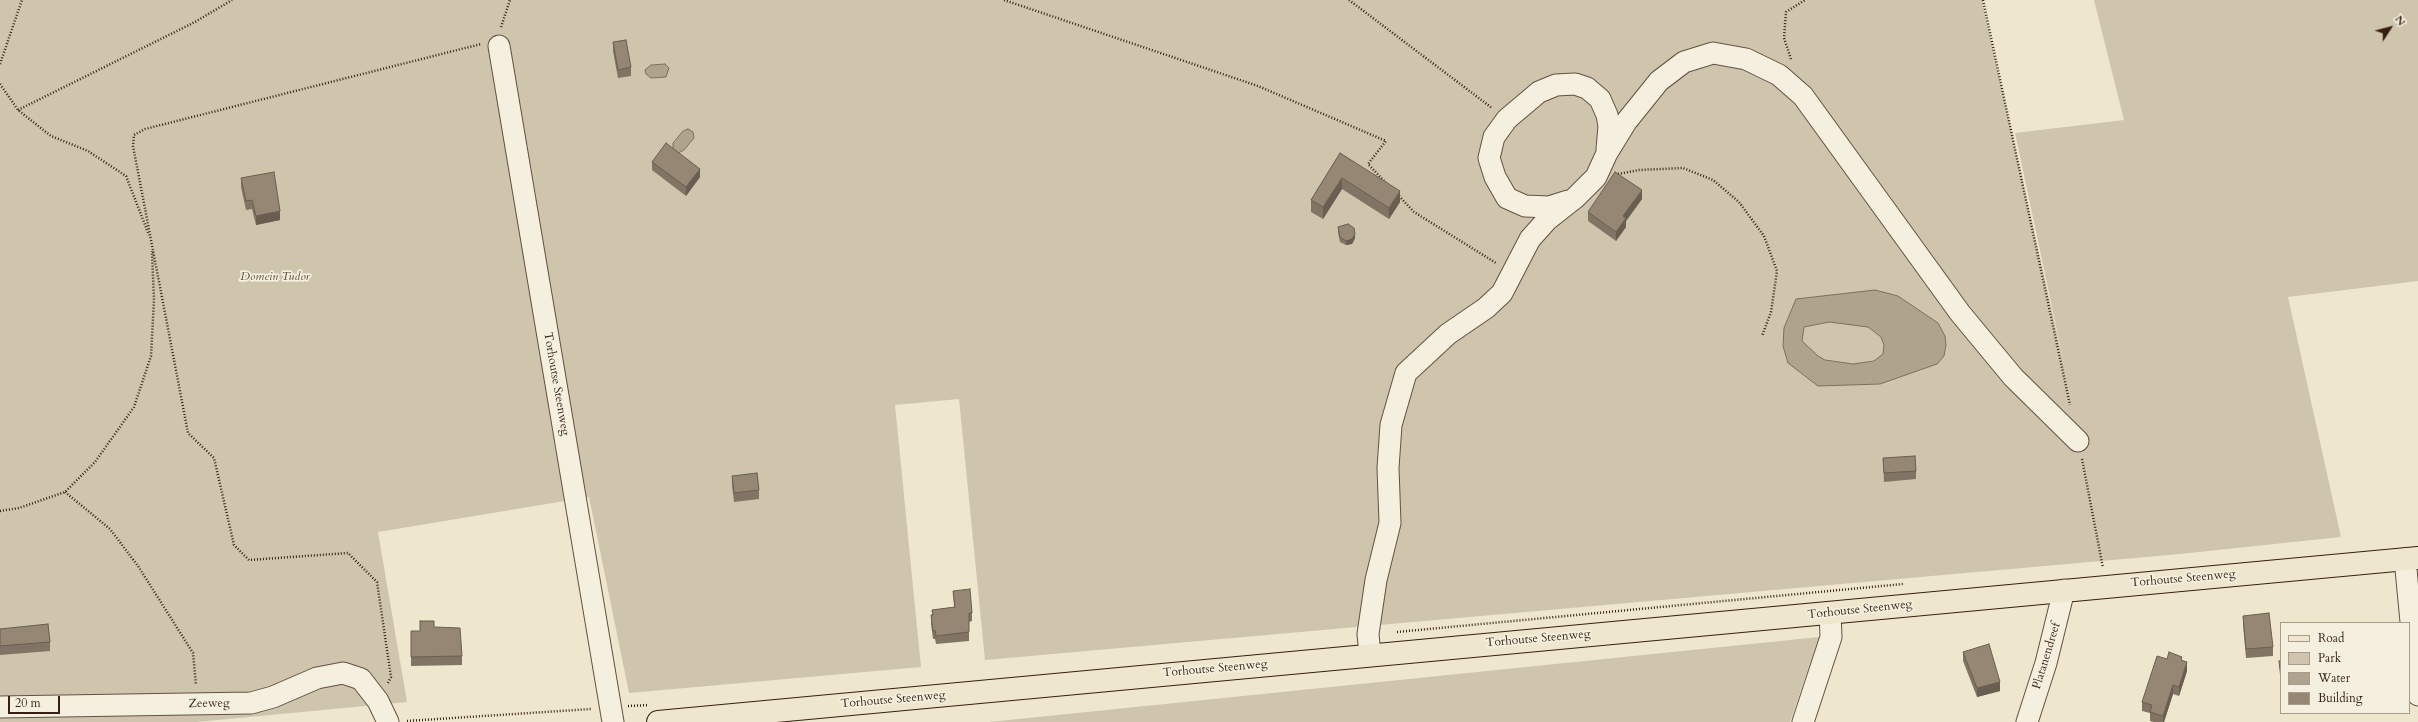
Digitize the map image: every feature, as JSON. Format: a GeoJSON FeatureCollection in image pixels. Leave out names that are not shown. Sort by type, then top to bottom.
{"type":"FeatureCollection","features":[{"type":"Feature","properties":{"kind":"main road","name":"Torhoutse Steenweg"},"geometry":{"type":"LineString","coordinates":[[658,722],[1370,654],[1830,613],[2411,558]]}},
{"type":"Feature","properties":{"kind":"street","name":"Torhoutse Steenweg"},"geometry":{"type":"LineString","coordinates":[[494,40],[614,722]]}},
{"type":"Feature","properties":{"kind":"street"},"geometry":{"type":"LineString","coordinates":[[1370,654],[1368,634],[1376,580],[1390,523],[1388,468],[1391,425],[1406,373],[1448,334],[1486,308],[1502,293],[1530,239],[1547,220],[1575,198],[1596,177],[1607,153],[1638,105],[1659,81],[1684,62],[1713,53],[1746,59],[1779,75],[1803,96],[1960,313],[2014,377],[2078,441]]}},
{"type":"Feature","properties":{"kind":"street"},"geometry":{"type":"LineString","coordinates":[[1575,198],[1549,207],[1524,206],[1507,198],[1495,177],[1489,158],[1494,137],[1506,120],[1539,92],[1556,85],[1575,84],[1587,88],[1600,99],[1608,115],[1609,126],[1607,153]]}},
{"type":"Feature","properties":{"kind":"street"},"geometry":{"type":"LineString","coordinates":[[2411,558],[2418,695]]}},
{"type":"Feature","properties":{"kind":"street","name":"Platanendreef"},"geometry":{"type":"LineString","coordinates":[[2027,722],[2046,663],[2064,590]]}},
{"type":"Feature","properties":{"kind":"street"},"geometry":{"type":"LineString","coordinates":[[1803,722],[1831,637],[1830,613]]}},
{"type":"Feature","properties":{"kind":"street","name":"Zeeweg"},"geometry":{"type":"LineString","coordinates":[[0,707],[251,703],[273,697],[316,678],[343,674],[361,679],[396,722]]}},
{"type":"Feature","properties":{"kind":"path"},"geometry":{"type":"LineString","coordinates":[[0,64],[22,0]]}},
{"type":"Feature","properties":{"kind":"path"},"geometry":{"type":"LineString","coordinates":[[18,110],[195,22],[232,0]]}},
{"type":"Feature","properties":{"kind":"path"},"geometry":{"type":"LineString","coordinates":[[378,701],[391,677],[377,582],[348,553],[249,560],[234,545],[214,458],[188,434],[132,146],[134,135],[145,128],[494,40],[510,0]]}},
{"type":"Feature","properties":{"kind":"path"},"geometry":{"type":"LineString","coordinates":[[1004,0],[1258,86],[1386,141],[1368,164],[1388,185]]}},
{"type":"Feature","properties":{"kind":"path"},"geometry":{"type":"LineString","coordinates":[[1349,0],[1506,120]]}},
{"type":"Feature","properties":{"kind":"path"},"geometry":{"type":"LineString","coordinates":[[1793,67],[1784,38],[1786,12],[1805,0]]}},
{"type":"Feature","properties":{"kind":"path"},"geometry":{"type":"LineString","coordinates":[[1983,0],[2071,410]]}},
{"type":"Feature","properties":{"kind":"path"},"geometry":{"type":"LineString","coordinates":[[0,84],[18,110],[50,136],[88,151],[126,176],[151,241],[154,300],[151,356],[134,407],[95,462],[65,492],[19,508],[0,511]]}},
{"type":"Feature","properties":{"kind":"path"},"geometry":{"type":"LineString","coordinates":[[1616,175],[1639,170],[1683,168],[1713,180],[1739,202],[1764,236],[1777,271],[1771,312],[1762,336]]}},
{"type":"Feature","properties":{"kind":"path"},"geometry":{"type":"LineString","coordinates":[[1394,191],[1414,212],[1513,273]]}},
{"type":"Feature","properties":{"kind":"path"},"geometry":{"type":"LineString","coordinates":[[2078,441],[2105,587]]}},
{"type":"Feature","properties":{"kind":"path"},"geometry":{"type":"LineString","coordinates":[[65,492],[110,529],[138,566],[189,647],[193,654],[198,704]]}},
{"type":"Feature","properties":{"kind":"path"},"geometry":{"type":"LineString","coordinates":[[396,722],[428,719],[428,722]]}},
{"type":"Feature","properties":{"kind":"green space","name":"Domein Tudor"},"geometry":{"type":"Polygon","coordinates":[[[0,0],[1982,0],[2066,373],[2015,133],[2124,120],[2094,0],[2418,0],[2418,281],[2288,297],[2341,537],[2180,554],[985,660],[959,399],[895,405],[921,667],[629,693],[589,497],[378,532],[407,702],[197,722],[0,722],[0,0]]]}},
{"type":"Feature","properties":{"kind":"green space"},"geometry":{"type":"Polygon","coordinates":[[[1819,637],[1790,722],[989,722],[1819,637]]]}},
{"type":"Feature","properties":{"kind":"water"},"geometry":{"type":"Polygon","coordinates":[[[665,64],[669,68],[666,77],[651,78],[646,74],[645,70],[651,65],[665,64]]]}},
{"type":"Feature","properties":{"kind":"water"},"geometry":{"type":"Polygon","coordinates":[[[688,129],[693,132],[694,138],[684,150],[678,153],[673,148],[673,143],[683,131],[688,129]]]}},
{"type":"Feature","properties":{"kind":"water"},"geometry":{"type":"Polygon","coordinates":[[[1875,290],[1898,296],[1938,323],[1945,336],[1946,345],[1944,356],[1937,364],[1880,384],[1818,386],[1788,363],[1783,346],[1784,328],[1796,299],[1875,290]],[[1829,322],[1804,327],[1802,341],[1818,356],[1825,360],[1853,364],[1874,361],[1883,354],[1884,345],[1881,337],[1868,327],[1829,322]]]}},
{"type":"Feature","properties":{"kind":"building"},"geometry":{"type":"Polygon","coordinates":[[[626,40],[631,67],[618,70],[613,42],[626,40]]]}},
{"type":"Feature","properties":{"kind":"building"},"geometry":{"type":"Polygon","coordinates":[[[666,143],[700,169],[686,187],[652,162],[666,143]]]}},
{"type":"Feature","properties":{"kind":"building"},"geometry":{"type":"Polygon","coordinates":[[[1340,153],[1400,191],[1389,208],[1342,178],[1323,207],[1311,200],[1340,153]]]}},
{"type":"Feature","properties":{"kind":"building"},"geometry":{"type":"Polygon","coordinates":[[[274,172],[280,211],[256,216],[252,200],[246,201],[241,178],[274,172]]]}},
{"type":"Feature","properties":{"kind":"building"},"geometry":{"type":"Polygon","coordinates":[[[1615,172],[1642,190],[1623,216],[1626,218],[1616,232],[1588,212],[1615,172]]]}},
{"type":"Feature","properties":{"kind":"building"},"geometry":{"type":"Polygon","coordinates":[[[1348,224],[1354,228],[1355,234],[1352,239],[1346,241],[1340,237],[1338,227],[1348,224]]]}},
{"type":"Feature","properties":{"kind":"building"},"geometry":{"type":"Polygon","coordinates":[[[1915,456],[1916,471],[1884,473],[1883,458],[1915,456]]]}},
{"type":"Feature","properties":{"kind":"building"},"geometry":{"type":"Polygon","coordinates":[[[757,473],[759,490],[734,493],[732,476],[757,473]]]}},
{"type":"Feature","properties":{"kind":"building"},"geometry":{"type":"Polygon","coordinates":[[[970,589],[972,613],[969,613],[969,632],[936,636],[935,630],[933,631],[931,615],[933,615],[932,610],[955,607],[953,591],[970,589]]]}},
{"type":"Feature","properties":{"kind":"building"},"geometry":{"type":"Polygon","coordinates":[[[2269,613],[2273,647],[2246,649],[2243,616],[2269,613]]]}},
{"type":"Feature","properties":{"kind":"building"},"geometry":{"type":"Polygon","coordinates":[[[420,621],[434,621],[434,627],[460,628],[462,656],[411,657],[411,631],[420,631],[420,621]]]}},
{"type":"Feature","properties":{"kind":"building"},"geometry":{"type":"Polygon","coordinates":[[[48,624],[50,642],[0,646],[0,629],[48,624]]]}},
{"type":"Feature","properties":{"kind":"building"},"geometry":{"type":"Polygon","coordinates":[[[1989,644],[2000,682],[1977,688],[1963,652],[1989,644]]]}},
{"type":"Feature","properties":{"kind":"building"},"geometry":{"type":"Polygon","coordinates":[[[2169,652],[2182,657],[2181,660],[2187,662],[2179,687],[2173,685],[2163,716],[2150,712],[2152,705],[2142,702],[2157,656],[2167,659],[2169,652]]]}}]}
